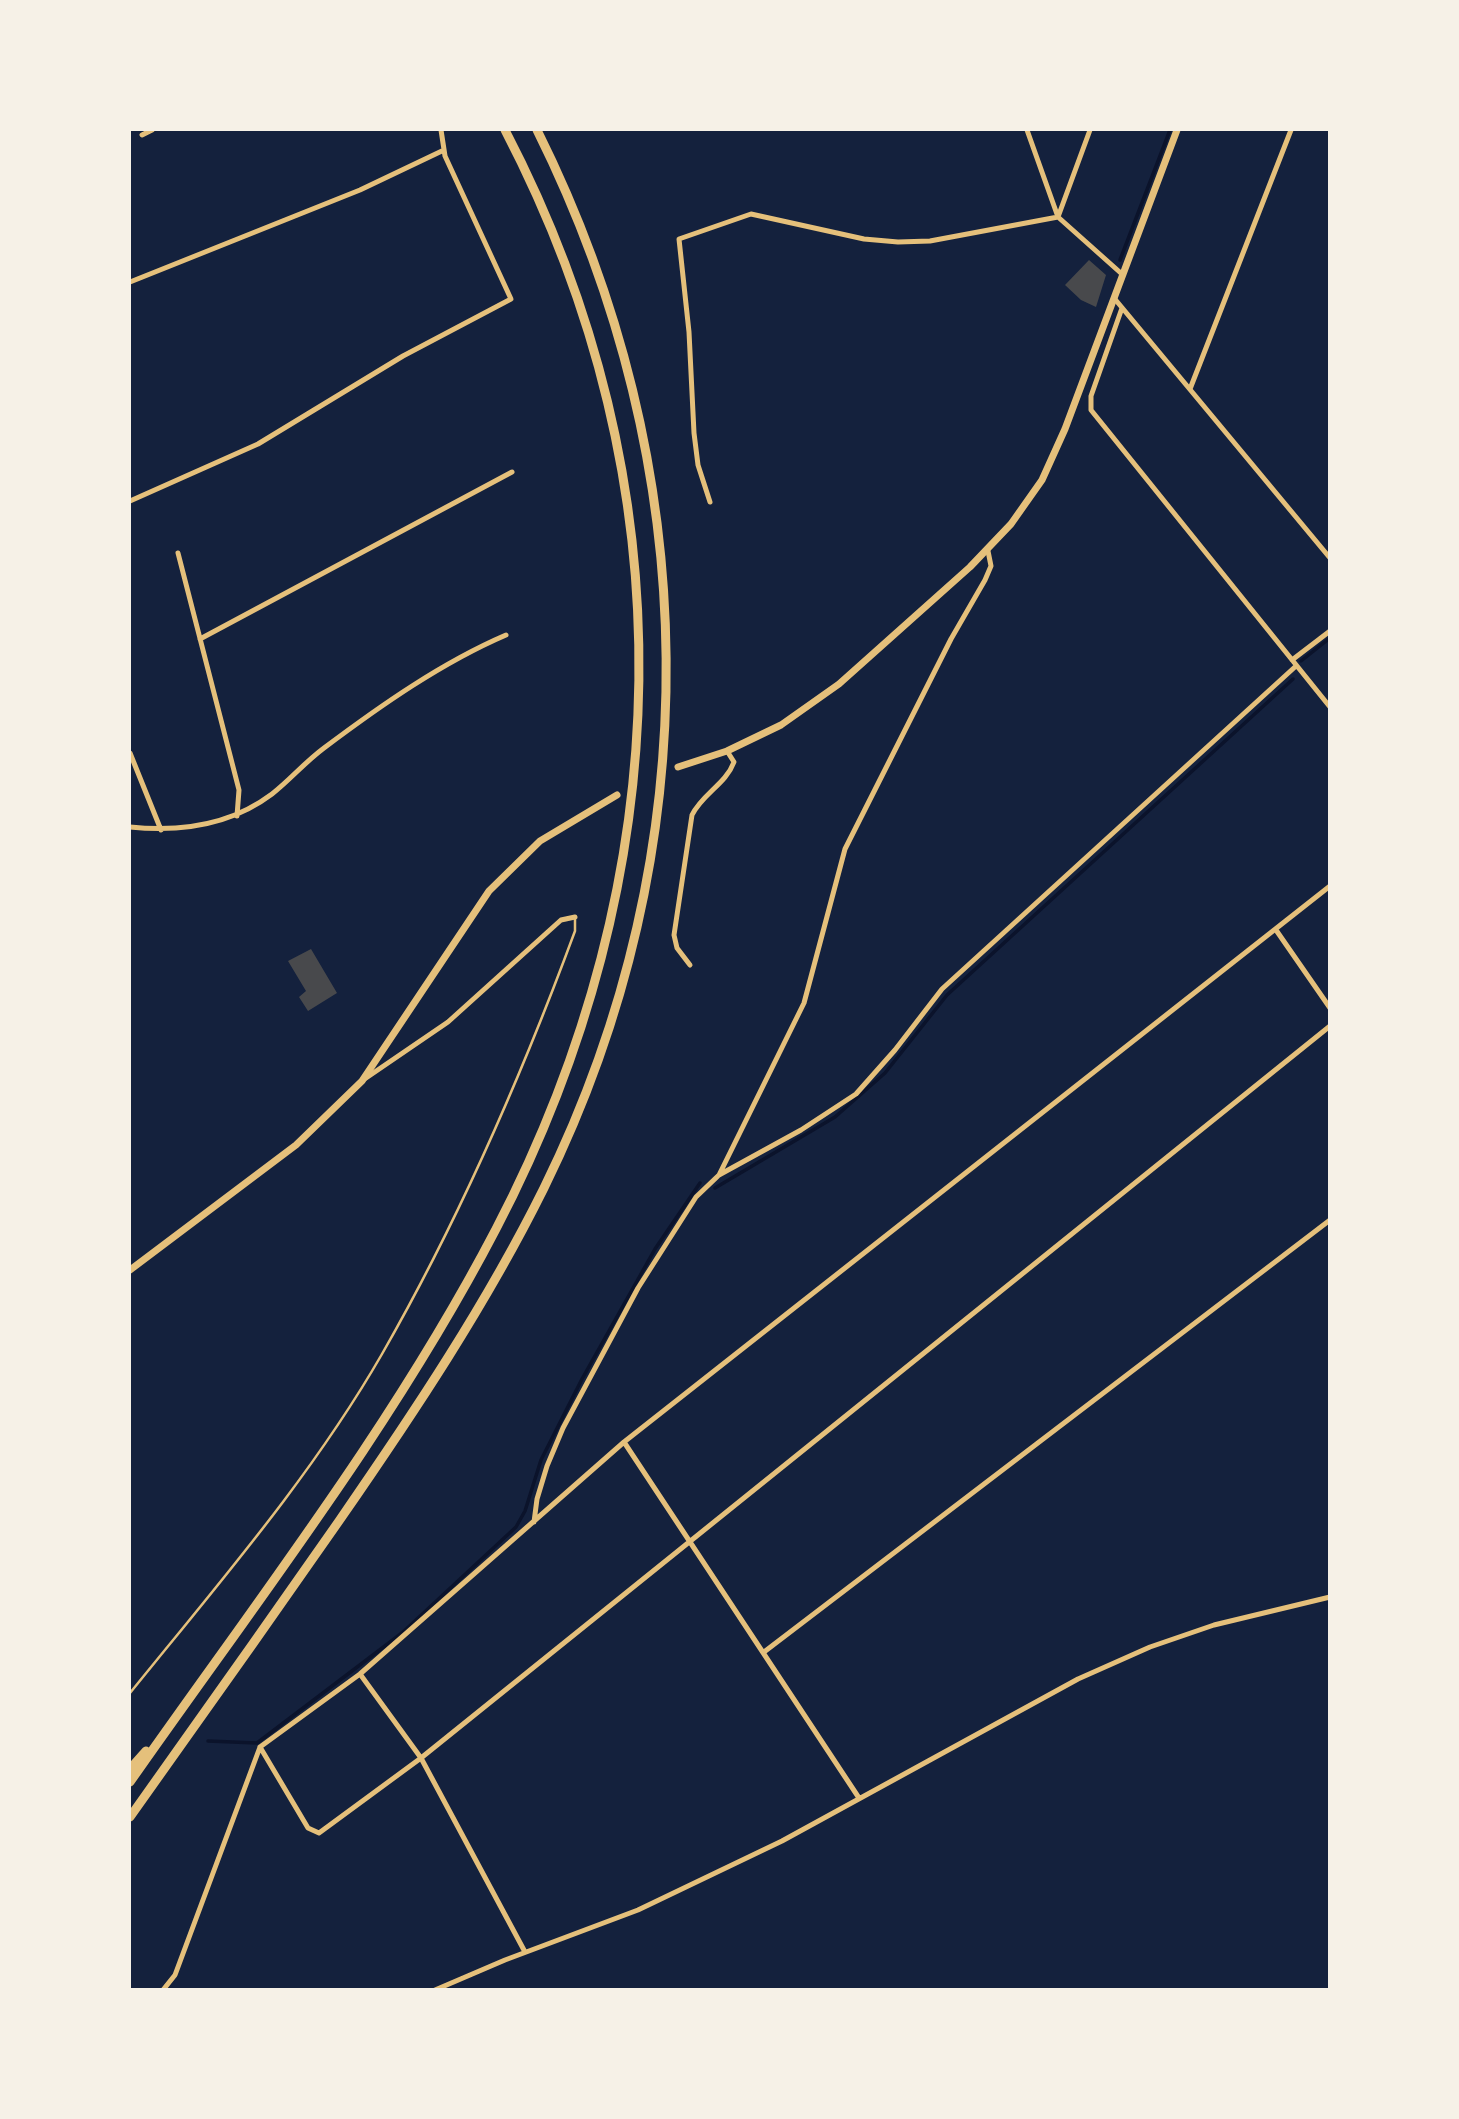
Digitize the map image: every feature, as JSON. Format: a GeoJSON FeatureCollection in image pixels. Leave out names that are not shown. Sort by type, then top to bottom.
{"type":"FeatureCollection","features":[{"type":"Feature","properties":{"kind":"highway"},"geometry":{"type":"LineString","coordinates":[[130,1782],[396,1400],[495,1231],[522,1178],[571,1058],[600,967],[620,882],[635,780],[640,675],[636,575],[625,488],[608,403],[583,313],[553,230],[505,130]]}},
{"type":"Feature","properties":{"kind":"highway"},"geometry":{"type":"LineString","coordinates":[[130,1817],[398,1436],[482,1302],[570,1131],[613,1017],[637,931],[661,789],[668,685],[665,593],[657,509],[647,448],[625,354],[593,257],[537,130]]}},
{"type":"Feature","properties":{"kind":"highway"},"geometry":{"type":"LineString","coordinates":[[130,1769],[175,1718]]}},
{"type":"Feature","properties":{"kind":"main road"},"geometry":{"type":"LineString","coordinates":[[678,767],[727,751],[781,725],[839,684],[988,551],[1028,503],[1042,480],[1177,130]]}},
{"type":"Feature","properties":{"kind":"main road"},"geometry":{"type":"LineString","coordinates":[[130,1270],[296,1145],[362,1081],[489,891],[540,841],[617,795]]}},
{"type":"Feature","properties":{"kind":"street"},"geometry":{"type":"LineString","coordinates":[[142,135],[152,130]]}},
{"type":"Feature","properties":{"kind":"street"},"geometry":{"type":"LineString","coordinates":[[130,501],[258,444],[403,355],[511,299],[444,150],[441,130]]}},
{"type":"Feature","properties":{"kind":"street"},"geometry":{"type":"LineString","coordinates":[[1027,130],[1058,217],[1123,275]]}},
{"type":"Feature","properties":{"kind":"street"},"geometry":{"type":"LineString","coordinates":[[1058,217],[1090,130]]}},
{"type":"Feature","properties":{"kind":"street"},"geometry":{"type":"LineString","coordinates":[[1190,389],[1291,130]]}},
{"type":"Feature","properties":{"kind":"street"},"geometry":{"type":"LineString","coordinates":[[130,282],[360,190],[444,150]]}},
{"type":"Feature","properties":{"kind":"street"},"geometry":{"type":"LineString","coordinates":[[710,502],[698,466],[694,433],[689,332],[679,239],[751,214],[864,239],[907,242],[930,241],[1058,217]]}},
{"type":"Feature","properties":{"kind":"street"},"geometry":{"type":"LineString","coordinates":[[1114,298],[1329,558]]}},
{"type":"Feature","properties":{"kind":"street"},"geometry":{"type":"LineString","coordinates":[[1122,308],[1091,396],[1091,410],[1329,707]]}},
{"type":"Feature","properties":{"kind":"street"},"geometry":{"type":"LineString","coordinates":[[200,639],[512,472]]}},
{"type":"Feature","properties":{"kind":"street"},"geometry":{"type":"LineString","coordinates":[[719,1175],[804,1003],[845,849],[951,639],[985,580],[991,566],[988,551]]}},
{"type":"Feature","properties":{"kind":"street"},"geometry":{"type":"LineString","coordinates":[[178,553],[239,790],[237,816]]}},
{"type":"Feature","properties":{"kind":"street"},"geometry":{"type":"LineString","coordinates":[[1292,660],[1329,631]]}},
{"type":"Feature","properties":{"kind":"street"},"geometry":{"type":"LineString","coordinates":[[130,827],[161,830],[187,828],[237,816],[272,795],[323,749],[410,689],[465,653],[506,635]]}},
{"type":"Feature","properties":{"kind":"street"},"geometry":{"type":"LineString","coordinates":[[534,1522],[537,1499],[547,1465],[582,1393],[670,1235],[696,1197],[719,1175],[802,1130],[856,1094],[895,1050],[942,989],[1296,666]]}},
{"type":"Feature","properties":{"kind":"street"},"geometry":{"type":"LineString","coordinates":[[690,965],[677,948],[674,935],[692,815],[697,805],[731,771],[734,762],[727,751]]}},
{"type":"Feature","properties":{"kind":"street"},"geometry":{"type":"LineString","coordinates":[[130,753],[161,830]]}},
{"type":"Feature","properties":{"kind":"street"},"geometry":{"type":"LineString","coordinates":[[163,1990],[175,1975],[260,1747],[360,1674],[624,1442],[1329,886]]}},
{"type":"Feature","properties":{"kind":"street"},"geometry":{"type":"LineString","coordinates":[[362,1081],[448,1022],[561,920],[575,917]]}},
{"type":"Feature","properties":{"kind":"street"},"geometry":{"type":"LineString","coordinates":[[1276,930],[1329,1008]]}},
{"type":"Feature","properties":{"kind":"street"},"geometry":{"type":"LineString","coordinates":[[260,1747],[308,1828],[318,1833],[421,1758],[1329,1026]]}},
{"type":"Feature","properties":{"kind":"street"},"geometry":{"type":"LineString","coordinates":[[764,1652],[1329,1220]]}},
{"type":"Feature","properties":{"kind":"street"},"geometry":{"type":"LineString","coordinates":[[624,1442],[859,1798]]}},
{"type":"Feature","properties":{"kind":"street"},"geometry":{"type":"LineString","coordinates":[[435,1990],[638,1910],[782,1841],[1078,1679],[1150,1647],[1214,1625],[1329,1597]]}},
{"type":"Feature","properties":{"kind":"street"},"geometry":{"type":"LineString","coordinates":[[360,1674],[421,1758],[526,1952]]}},
{"type":"Feature","properties":{"kind":"lane"},"geometry":{"type":"LineString","coordinates":[[130,1693],[258,1534],[327,1439],[382,1355],[447,1226],[534,1041],[575,931],[575,917]]}},
{"type":"Feature","properties":{"kind":"building"},"geometry":{"type":"Polygon","coordinates":[[[1089,260],[1106,275],[1096,307],[1081,300],[1065,285],[1089,260]]]}},
{"type":"Feature","properties":{"kind":"building"},"geometry":{"type":"Polygon","coordinates":[[[311,949],[337,993],[308,1011],[299,997],[306,991],[288,961],[311,949]]]}},
{"type":"Feature","properties":{"kind":"waterway"},"geometry":{"type":"LineString","coordinates":[[1120,260],[1170,130]]}},
{"type":"Feature","properties":{"kind":"waterway"},"geometry":{"type":"LineString","coordinates":[[1301,661],[1330,638]]}},
{"type":"Feature","properties":{"kind":"waterway"},"geometry":{"type":"LineString","coordinates":[[715,1188],[835,1117],[885,1073],[947,995],[1293,679]]}},
{"type":"Feature","properties":{"kind":"waterway"},"geometry":{"type":"LineString","coordinates":[[208,1741],[257,1743],[402,1633],[516,1527],[525,1511],[541,1460],[582,1379],[655,1249],[700,1183]]}}]}
